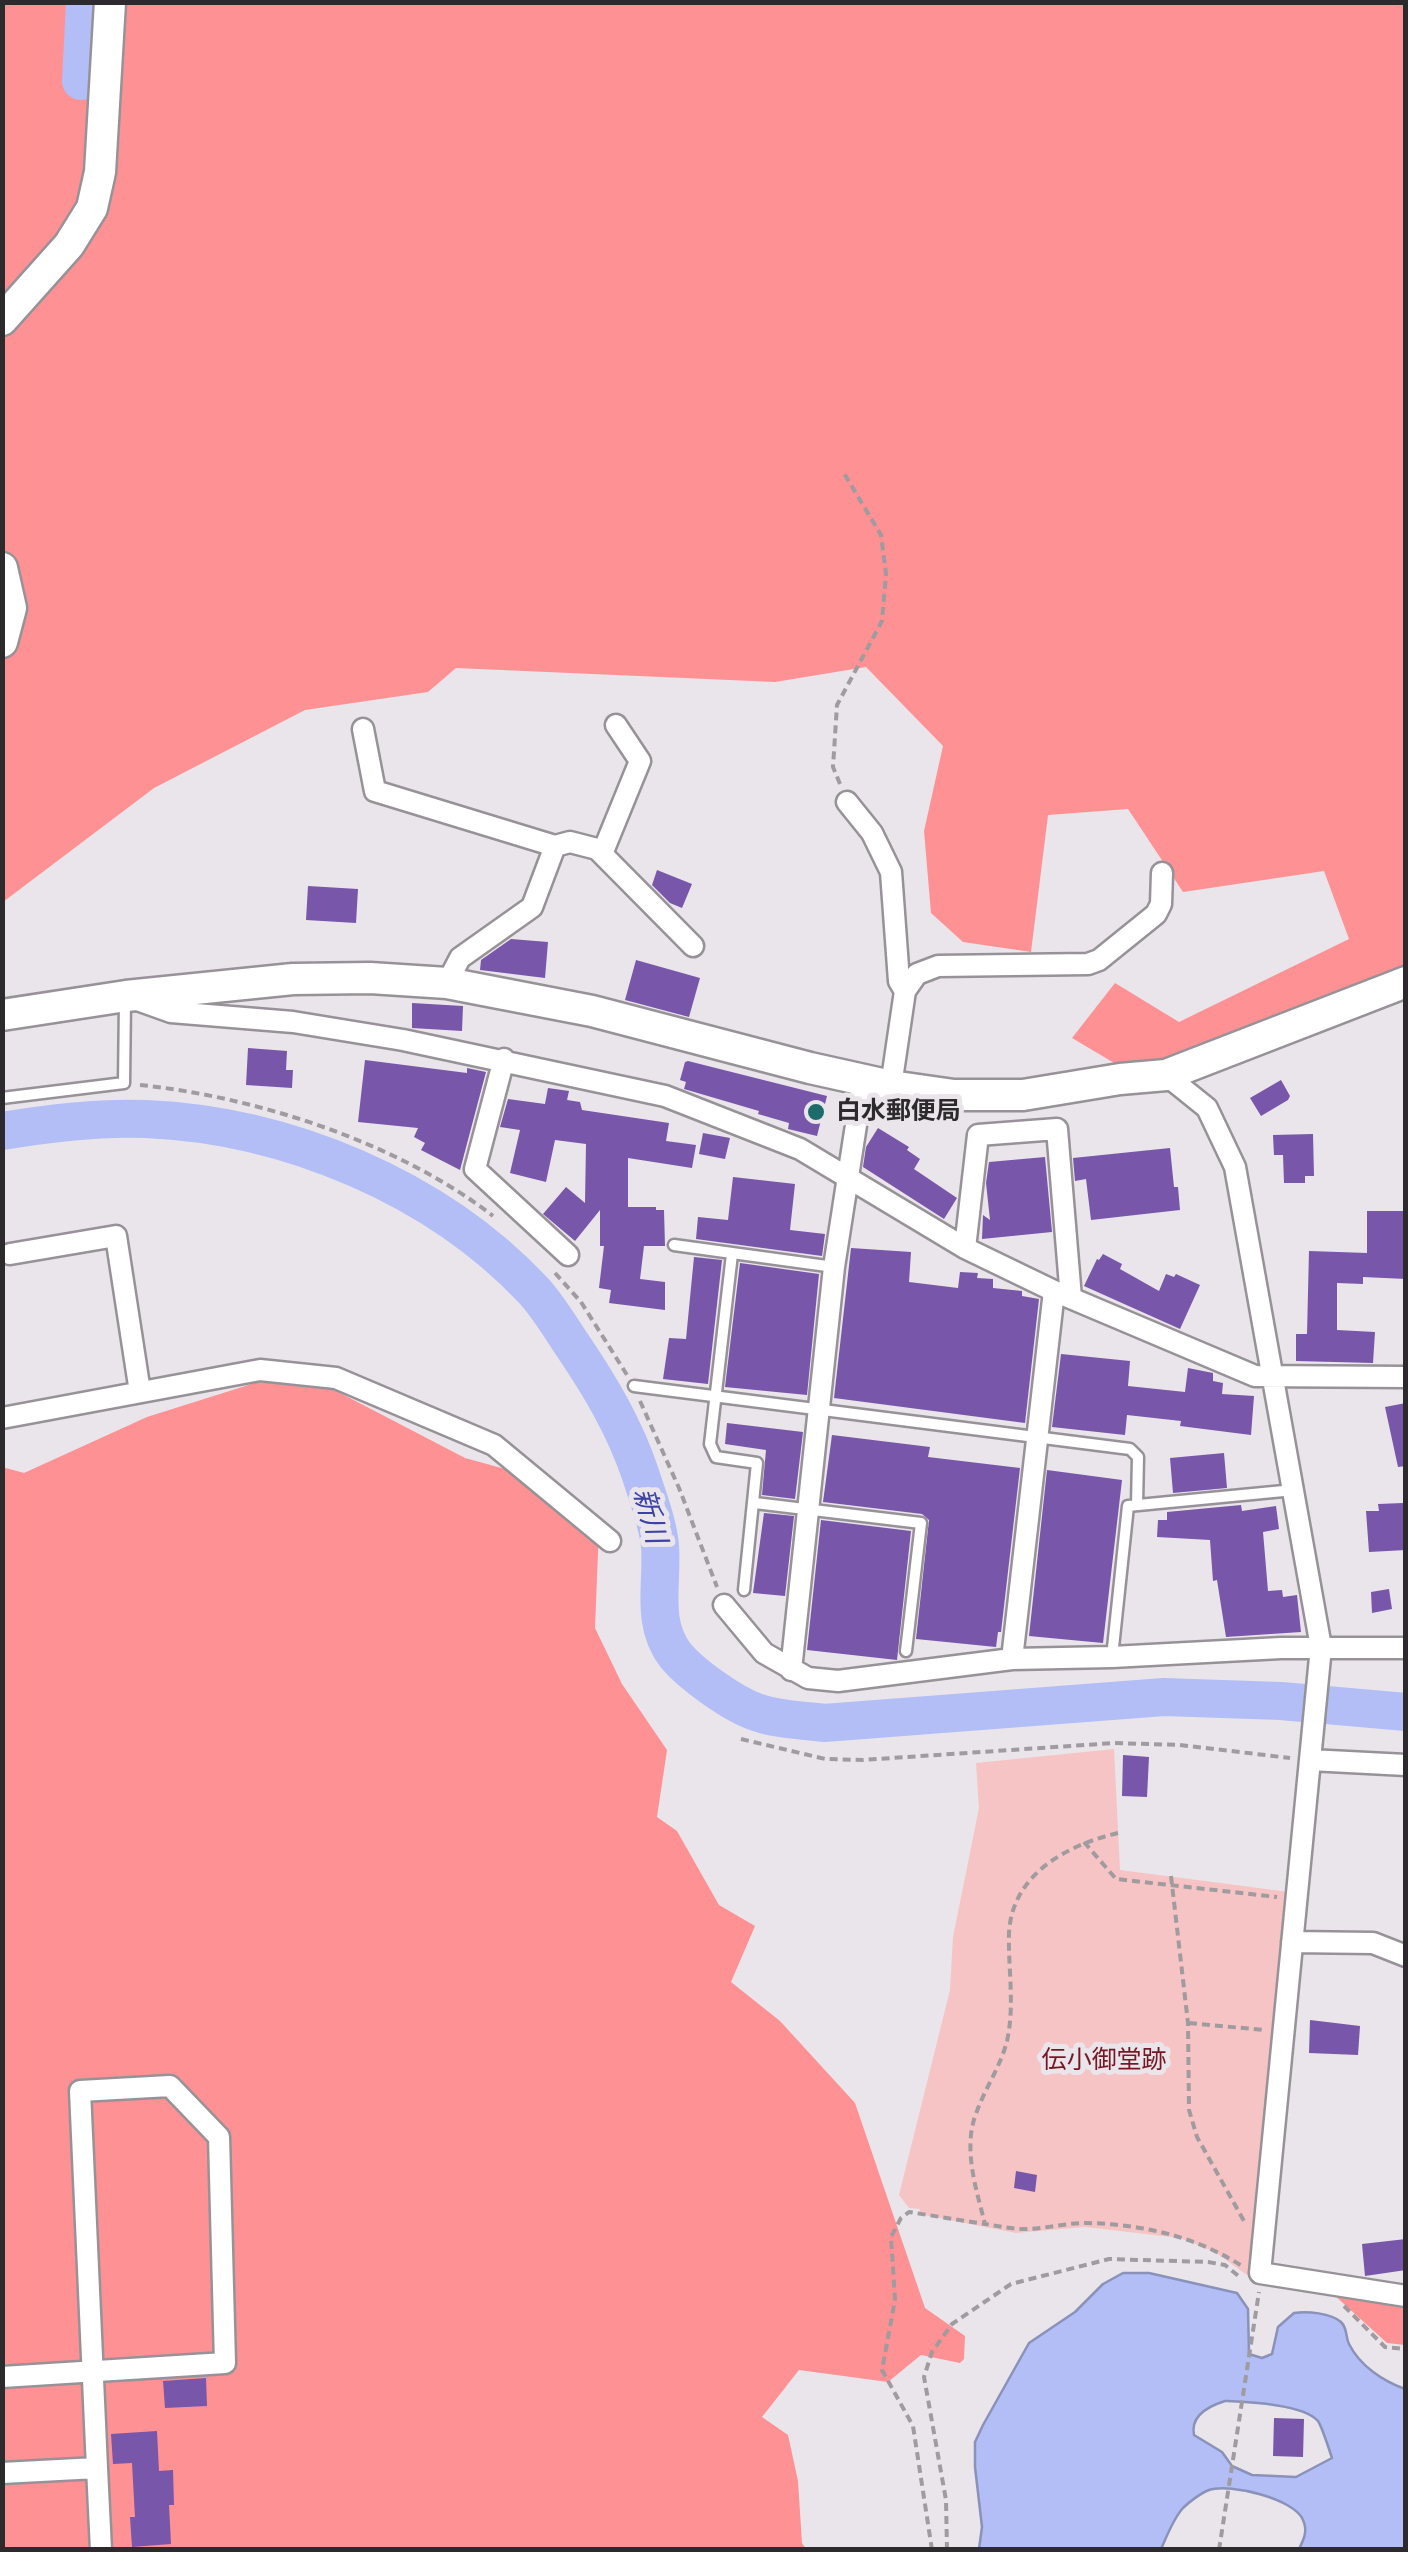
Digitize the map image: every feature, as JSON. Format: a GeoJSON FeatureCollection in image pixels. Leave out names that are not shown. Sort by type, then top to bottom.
{"type":"FeatureCollection","features":[{"type":"Feature","properties":{"kind":"street"},"geometry":{"type":"LineString","coordinates":[[2,320],[69,245],[92,208],[100,172],[110,2]]}},
{"type":"Feature","properties":{"kind":"street"},"geometry":{"type":"LineString","coordinates":[[2,568],[10,608],[2,642]]}},
{"type":"Feature","properties":{"kind":"street"},"geometry":{"type":"LineString","coordinates":[[602,854],[640,760],[616,725]]}},
{"type":"Feature","properties":{"kind":"street"},"geometry":{"type":"LineString","coordinates":[[363,730],[375,791],[555,846],[570,842],[597,849],[693,946]]}},
{"type":"Feature","properties":{"kind":"street"},"geometry":{"type":"LineString","coordinates":[[847,802],[872,833],[891,872],[898,981],[904,991]]}},
{"type":"Feature","properties":{"kind":"street"},"geometry":{"type":"LineString","coordinates":[[447,983],[460,958],[532,907],[555,846]]}},
{"type":"Feature","properties":{"kind":"street"},"geometry":{"type":"LineString","coordinates":[[791,1670],[846,1175],[904,991],[917,974],[938,966],[1088,964],[1099,960],[1156,914],[1161,904],[1162,873]]}},
{"type":"Feature","properties":{"kind":"street"},"geometry":{"type":"LineString","coordinates":[[2,1015],[126,996],[293,979],[447,983],[592,1011],[877,1083],[954,1095],[1022,1095],[1166,1075],[1406,982]]}},
{"type":"Feature","properties":{"kind":"street"},"geometry":{"type":"LineString","coordinates":[[126,996],[171,1012],[293,1022],[504,1060],[665,1096],[800,1149],[965,1248],[1255,1376],[1406,1377]]}},
{"type":"Feature","properties":{"kind":"street"},"geometry":{"type":"LineString","coordinates":[[504,1060],[475,1169],[568,1254]]}},
{"type":"Feature","properties":{"kind":"street"},"geometry":{"type":"LineString","coordinates":[[1166,1075],[1207,1108],[1235,1167],[1321,1647],[1260,2273],[1406,2296]]}},
{"type":"Feature","properties":{"kind":"street"},"geometry":{"type":"LineString","coordinates":[[965,1248],[978,1135],[1057,1129],[1063,1294],[1037,1438],[1012,1659]]}},
{"type":"Feature","properties":{"kind":"street"},"geometry":{"type":"LineString","coordinates":[[10,1254],[116,1236],[140,1392]]}},
{"type":"Feature","properties":{"kind":"street"},"geometry":{"type":"LineString","coordinates":[[2,1418],[260,1370],[336,1378],[494,1445],[610,1541]]}},
{"type":"Feature","properties":{"kind":"street"},"geometry":{"type":"LineString","coordinates":[[724,1605],[764,1654],[808,1678],[838,1681],[1012,1659],[1321,1647],[1406,1648]]}},
{"type":"Feature","properties":{"kind":"street"},"geometry":{"type":"LineString","coordinates":[[1310,1755],[1406,1765]]}},
{"type":"Feature","properties":{"kind":"street"},"geometry":{"type":"LineString","coordinates":[[1292,1942],[1373,1944],[1406,1956]]}},
{"type":"Feature","properties":{"kind":"street"},"geometry":{"type":"LineString","coordinates":[[2,2377],[91,2371],[225,2363],[219,2138],[170,2086],[80,2091],[91,2371],[101,2550]]}},
{"type":"Feature","properties":{"kind":"street"},"geometry":{"type":"LineString","coordinates":[[2,2473],[98,2468]]}},
{"type":"Feature","properties":{"kind":"lane"},"geometry":{"type":"LineString","coordinates":[[2,1098],[124,1083],[126,996]]}},
{"type":"Feature","properties":{"kind":"lane"},"geometry":{"type":"LineString","coordinates":[[674,1245],[834,1267]]}},
{"type":"Feature","properties":{"kind":"lane"},"geometry":{"type":"LineString","coordinates":[[732,1254],[710,1444],[716,1456],[757,1462],[744,1590]]}},
{"type":"Feature","properties":{"kind":"lane"},"geometry":{"type":"LineString","coordinates":[[634,1386],[1130,1449],[1138,1456],[1137,1505]]}},
{"type":"Feature","properties":{"kind":"lane"},"geometry":{"type":"LineString","coordinates":[[1112,1657],[1128,1506],[1295,1490]]}},
{"type":"Feature","properties":{"kind":"lane"},"geometry":{"type":"LineString","coordinates":[[755,1503],[921,1523],[906,1651]]}},
{"type":"Feature","properties":{"kind":"path"},"geometry":{"type":"LineString","coordinates":[[842,470],[881,535],[886,574],[882,620],[837,706],[834,767],[847,802]]}},
{"type":"Feature","properties":{"kind":"path"},"geometry":{"type":"LineString","coordinates":[[124,1083],[186,1090],[258,1108],[342,1136],[391,1155],[465,1194],[504,1225]]}},
{"type":"Feature","properties":{"kind":"path"},"geometry":{"type":"LineString","coordinates":[[556,1274],[580,1302],[634,1386],[724,1605]]}},
{"type":"Feature","properties":{"kind":"path"},"geometry":{"type":"LineString","coordinates":[[741,1738],[825,1759],[863,1760],[1114,1743],[1310,1755]]}},
{"type":"Feature","properties":{"kind":"path"},"geometry":{"type":"LineString","coordinates":[[985,2224],[972,2177],[971,2135],[975,2114],[1006,2044],[1010,2023],[1011,1912],[1041,1867],[1084,1841],[1118,1833]]}},
{"type":"Feature","properties":{"kind":"path"},"geometry":{"type":"LineString","coordinates":[[1084,1841],[1116,1879],[1296,1899]]}},
{"type":"Feature","properties":{"kind":"path"},"geometry":{"type":"LineString","coordinates":[[1171,1876],[1188,2022],[1189,2110],[1197,2138],[1246,2226]]}},
{"type":"Feature","properties":{"kind":"path"},"geometry":{"type":"LineString","coordinates":[[1188,2022],[1284,2032]]}},
{"type":"Feature","properties":{"kind":"path"},"geometry":{"type":"LineString","coordinates":[[932,2550],[913,2426],[882,2370],[894,2300],[891,2236],[901,2218],[909,2212],[1028,2230],[1084,2223],[1136,2228],[1181,2236],[1216,2249],[1242,2266],[1244,2254]]}},
{"type":"Feature","properties":{"kind":"path"},"geometry":{"type":"LineString","coordinates":[[948,2550],[946,2500],[924,2376],[932,2352],[952,2324],[1011,2284],[1122,2257],[1224,2265],[1260,2289],[1220,2550]]}},
{"type":"Feature","properties":{"kind":"path"},"geometry":{"type":"LineString","coordinates":[[1341,2303],[1385,2347],[1406,2349]]}},
{"type":"Feature","properties":{"kind":"green space","name":"伝小御堂跡"},"geometry":{"type":"Polygon","coordinates":[[[1114,1749],[1120,1870],[1289,1892],[1251,2278],[1215,2252],[1180,2238],[1085,2227],[1016,2233],[919,2214],[920,2209],[909,2208],[899,2195],[950,1990],[953,1937],[979,1808],[976,1763],[1114,1749]]]}},
{"type":"Feature","properties":{"kind":"shaded area"},"geometry":{"type":"Polygon","coordinates":[[[2,3],[1405,3],[1405,991],[1207,1071],[1121,1067],[1072,1038],[1115,983],[1179,1022],[1349,939],[1324,871],[1183,892],[1128,809],[1048,815],[1031,952],[963,942],[931,913],[924,831],[943,746],[866,667],[775,682],[456,668],[428,692],[305,710],[154,788],[3,902],[2,3]]]}},
{"type":"Feature","properties":{"kind":"shaded area"},"geometry":{"type":"Polygon","coordinates":[[[296,1370],[465,1458],[538,1478],[599,1528],[595,1628],[622,1684],[667,1750],[657,1817],[677,1831],[719,1905],[755,1926],[731,1982],[780,2021],[855,2103],[925,2308],[965,2336],[964,2359],[960,2363],[921,2355],[888,2382],[799,2370],[762,2417],[788,2435],[798,2481],[802,2543],[806,2549],[3,2549],[2,1467],[24,1473],[147,1417],[296,1370]]]}},
{"type":"Feature","properties":{"kind":"shaded area"},"geometry":{"type":"Polygon","coordinates":[[[1333,2294],[1405,2308],[1405,2345],[1387,2343],[1333,2294]]]}},
{"type":"Feature","properties":{"kind":"water"},"geometry":{"type":"Polygon","coordinates":[[[1123,2273],[1149,2273],[1237,2293],[1248,2309],[1249,2354],[1262,2358],[1272,2354],[1278,2327],[1294,2313],[1319,2313],[1341,2322],[1359,2359],[1381,2377],[1405,2389],[1405,2549],[1299,2549],[1305,2528],[1298,2512],[1261,2494],[1219,2488],[1202,2493],[1183,2508],[1161,2549],[979,2549],[982,2527],[975,2442],[1029,2343],[1075,2312],[1103,2284],[1123,2273]],[[1225,2401],[1198,2417],[1194,2435],[1222,2452],[1232,2466],[1252,2475],[1296,2477],[1332,2458],[1320,2424],[1311,2415],[1288,2407],[1225,2401]]]}},
{"type":"Feature","properties":{"kind":"building"},"geometry":{"type":"Polygon","coordinates":[[[657,870],[692,884],[682,908],[670,903],[652,885],[657,870]]]}},
{"type":"Feature","properties":{"kind":"building"},"geometry":{"type":"Polygon","coordinates":[[[308,886],[358,889],[356,923],[306,920],[308,886]]]}},
{"type":"Feature","properties":{"kind":"building"},"geometry":{"type":"Polygon","coordinates":[[[511,939],[548,942],[545,978],[480,970],[481,960],[511,939]]]}},
{"type":"Feature","properties":{"kind":"building"},"geometry":{"type":"Polygon","coordinates":[[[636,960],[700,978],[689,1017],[625,1000],[636,960]]]}},
{"type":"Feature","properties":{"kind":"building"},"geometry":{"type":"Polygon","coordinates":[[[412,1003],[463,1006],[462,1031],[412,1028],[412,1003]]]}},
{"type":"Feature","properties":{"kind":"building"},"geometry":{"type":"Polygon","coordinates":[[[248,1048],[287,1051],[286,1070],[293,1070],[292,1088],[246,1085],[248,1048]]]}},
{"type":"Feature","properties":{"kind":"building"},"geometry":{"type":"Polygon","coordinates":[[[365,1060],[486,1072],[460,1170],[421,1150],[425,1143],[414,1137],[418,1128],[358,1122],[365,1060]]]}},
{"type":"Feature","properties":{"kind":"building"},"geometry":{"type":"Polygon","coordinates":[[[688,1061],[827,1096],[817,1136],[788,1129],[789,1123],[758,1114],[759,1111],[684,1089],[686,1082],[680,1080],[688,1061]]]}},
{"type":"Feature","properties":{"kind":"building"},"geometry":{"type":"Polygon","coordinates":[[[1281,1080],[1290,1096],[1288,1100],[1261,1116],[1250,1098],[1281,1080]]]}},
{"type":"Feature","properties":{"kind":"building"},"geometry":{"type":"Polygon","coordinates":[[[548,1088],[569,1091],[567,1100],[580,1102],[582,1110],[669,1123],[666,1141],[696,1145],[692,1168],[628,1158],[628,1207],[664,1210],[665,1246],[644,1246],[640,1279],[665,1282],[665,1310],[609,1303],[611,1290],[599,1288],[604,1246],[600,1246],[600,1210],[575,1241],[543,1214],[566,1187],[585,1203],[586,1144],[555,1140],[546,1182],[510,1173],[520,1130],[500,1127],[508,1099],[545,1104],[548,1088]]]}},
{"type":"Feature","properties":{"kind":"building"},"geometry":{"type":"Polygon","coordinates":[[[878,1128],[909,1147],[907,1150],[920,1159],[914,1169],[957,1198],[944,1219],[863,1167],[866,1147],[878,1128]]]}},
{"type":"Feature","properties":{"kind":"building"},"geometry":{"type":"Polygon","coordinates":[[[703,1133],[730,1138],[725,1159],[699,1154],[703,1133]]]}},
{"type":"Feature","properties":{"kind":"building"},"geometry":{"type":"Polygon","coordinates":[[[1313,1134],[1314,1176],[1305,1176],[1305,1183],[1284,1183],[1283,1155],[1274,1155],[1273,1135],[1313,1134]]]}},
{"type":"Feature","properties":{"kind":"building"},"geometry":{"type":"Polygon","coordinates":[[[1170,1148],[1180,1210],[1091,1220],[1086,1179],[1075,1181],[1073,1158],[1170,1148]]]}},
{"type":"Feature","properties":{"kind":"building"},"geometry":{"type":"Polygon","coordinates":[[[1045,1157],[1052,1232],[982,1239],[983,1215],[990,1220],[986,1183],[989,1162],[1045,1157]]]}},
{"type":"Feature","properties":{"kind":"building"},"geometry":{"type":"Polygon","coordinates":[[[733,1177],[795,1184],[790,1230],[825,1234],[822,1256],[696,1239],[698,1217],[728,1220],[733,1177]]]}},
{"type":"Feature","properties":{"kind":"building"},"geometry":{"type":"Polygon","coordinates":[[[1367,1211],[1406,1211],[1406,1279],[1363,1277],[1363,1284],[1337,1283],[1337,1330],[1375,1332],[1373,1363],[1296,1361],[1296,1334],[1307,1334],[1309,1251],[1367,1253],[1367,1211]]]}},
{"type":"Feature","properties":{"kind":"building"},"geometry":{"type":"Polygon","coordinates":[[[851,1248],[911,1252],[909,1282],[958,1288],[960,1272],[978,1273],[977,1278],[993,1279],[993,1288],[1022,1291],[1022,1296],[1039,1299],[1025,1423],[834,1398],[851,1248]]]}},
{"type":"Feature","properties":{"kind":"building"},"geometry":{"type":"Polygon","coordinates":[[[1103,1254],[1122,1264],[1120,1269],[1159,1291],[1166,1274],[1176,1274],[1200,1285],[1180,1329],[1084,1286],[1103,1254]]]}},
{"type":"Feature","properties":{"kind":"building"},"geometry":{"type":"Polygon","coordinates":[[[694,1257],[722,1260],[708,1384],[663,1379],[669,1338],[686,1339],[694,1257]]]}},
{"type":"Feature","properties":{"kind":"building"},"geometry":{"type":"Polygon","coordinates":[[[740,1263],[819,1274],[807,1395],[725,1387],[740,1263]]]}},
{"type":"Feature","properties":{"kind":"building"},"geometry":{"type":"Polygon","coordinates":[[[1061,1354],[1130,1361],[1128,1386],[1185,1392],[1188,1368],[1213,1373],[1213,1381],[1223,1383],[1222,1394],[1254,1396],[1251,1435],[1127,1415],[1125,1435],[1052,1427],[1061,1354]]]}},
{"type":"Feature","properties":{"kind":"building"},"geometry":{"type":"Polygon","coordinates":[[[1406,1403],[1406,1466],[1398,1467],[1385,1407],[1406,1403]]]}},
{"type":"Feature","properties":{"kind":"building"},"geometry":{"type":"Polygon","coordinates":[[[727,1423],[803,1432],[795,1499],[762,1495],[766,1450],[725,1444],[727,1423]]]}},
{"type":"Feature","properties":{"kind":"building"},"geometry":{"type":"Polygon","coordinates":[[[832,1435],[930,1447],[928,1457],[1020,1468],[996,1647],[916,1639],[929,1520],[922,1514],[823,1502],[832,1435]]]}},
{"type":"Feature","properties":{"kind":"building"},"geometry":{"type":"Polygon","coordinates":[[[1224,1453],[1227,1488],[1173,1493],[1170,1458],[1224,1453]]]}},
{"type":"Feature","properties":{"kind":"building"},"geometry":{"type":"Polygon","coordinates":[[[1047,1470],[1122,1480],[1103,1643],[1029,1636],[1047,1470]]]}},
{"type":"Feature","properties":{"kind":"building"},"geometry":{"type":"Polygon","coordinates":[[[1403,1503],[1406,1550],[1369,1552],[1366,1511],[1379,1511],[1378,1504],[1403,1503]]]}},
{"type":"Feature","properties":{"kind":"building"},"geometry":{"type":"Polygon","coordinates":[[[1241,1505],[1242,1511],[1276,1506],[1279,1529],[1263,1532],[1268,1591],[1282,1590],[1283,1597],[1297,1595],[1301,1632],[1226,1637],[1217,1580],[1213,1581],[1210,1540],[1157,1537],[1158,1520],[1167,1520],[1167,1512],[1241,1505]]]}},
{"type":"Feature","properties":{"kind":"building"},"geometry":{"type":"Polygon","coordinates":[[[764,1513],[794,1516],[785,1596],[753,1593],[764,1513]]]}},
{"type":"Feature","properties":{"kind":"building"},"geometry":{"type":"Polygon","coordinates":[[[821,1520],[911,1531],[897,1660],[807,1650],[821,1520]]]}},
{"type":"Feature","properties":{"kind":"building"},"geometry":{"type":"Polygon","coordinates":[[[1389,1589],[1392,1609],[1372,1613],[1371,1592],[1389,1589]]]}},
{"type":"Feature","properties":{"kind":"building"},"geometry":{"type":"Polygon","coordinates":[[[1123,1755],[1149,1757],[1147,1797],[1122,1796],[1123,1755]]]}},
{"type":"Feature","properties":{"kind":"building"},"geometry":{"type":"Polygon","coordinates":[[[1310,2020],[1360,2026],[1358,2055],[1309,2053],[1310,2020]]]}},
{"type":"Feature","properties":{"kind":"building"},"geometry":{"type":"Polygon","coordinates":[[[1016,2171],[1037,2175],[1035,2192],[1014,2188],[1016,2171]]]}},
{"type":"Feature","properties":{"kind":"building"},"geometry":{"type":"Polygon","coordinates":[[[1406,2239],[1406,2270],[1365,2276],[1362,2244],[1406,2239]]]}},
{"type":"Feature","properties":{"kind":"building"},"geometry":{"type":"Polygon","coordinates":[[[206,2378],[207,2406],[165,2408],[163,2381],[206,2378]]]}},
{"type":"Feature","properties":{"kind":"building"},"geometry":{"type":"Polygon","coordinates":[[[1274,2418],[1304,2419],[1303,2457],[1273,2456],[1274,2418]]]}},
{"type":"Feature","properties":{"kind":"building"},"geometry":{"type":"Polygon","coordinates":[[[157,2431],[159,2471],[173,2470],[174,2505],[169,2505],[171,2544],[132,2547],[132,2463],[113,2464],[111,2434],[157,2431]]]}},
{"type":"Feature","properties":{"kind":"waterway"},"geometry":{"type":"LineString","coordinates":[[81,81],[85,2]]}},
{"type":"Feature","properties":{"kind":"waterway","name":"新川"},"geometry":{"type":"LineString","coordinates":[[2,1131],[74,1121],[146,1119],[252,1134],[356,1168],[405,1192],[494,1253],[549,1310],[602,1391],[627,1439],[657,1528],[660,1616],[668,1643],[683,1664],[702,1680],[756,1712],[824,1723],[1164,1697],[1281,1701],[1406,1712]]}},
{"type":"Feature","properties":{"kind":"place","name":"白水郵便局"},"geometry":{"type":"Point","coordinates":[816,1112]}}]}
